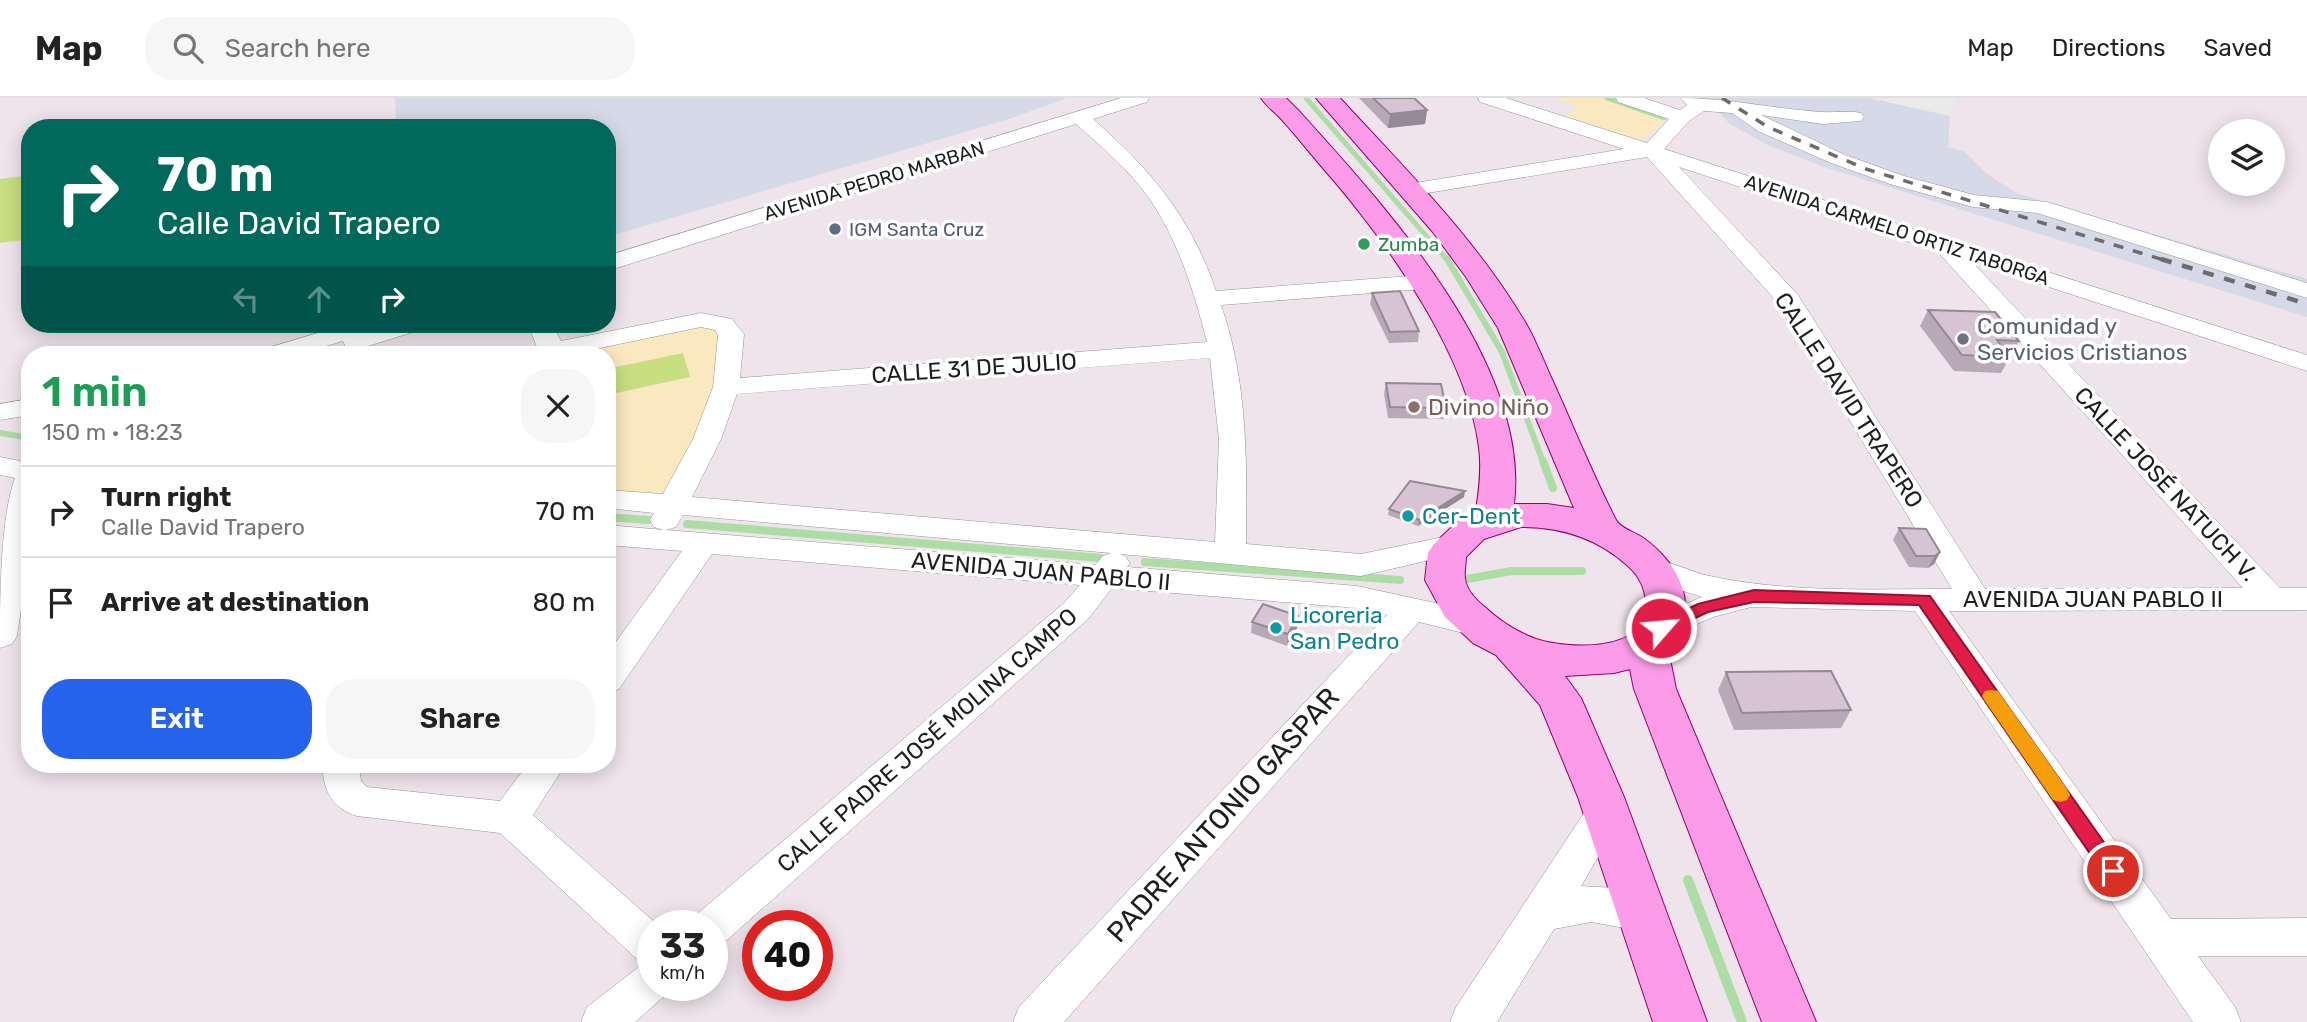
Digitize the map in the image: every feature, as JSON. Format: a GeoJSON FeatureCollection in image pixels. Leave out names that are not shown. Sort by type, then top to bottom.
{"type":"FeatureCollection","features":[{"type":"Feature","properties":{"kind":"main road"},"geometry":{"type":"LineString","coordinates":[[1272,98],[1332,163],[1382,224],[1423,282],[1468,362],[1494,435],[1499,472],[1493,519]]}},
{"type":"Feature","properties":{"kind":"main road"},"geometry":{"type":"LineString","coordinates":[[1327,98],[1450,235],[1513,328],[1602,530]]}},
{"type":"Feature","properties":{"kind":"main road"},"geometry":{"type":"LineString","coordinates":[[1512,648],[1541,658],[1581,662],[1626,656],[1653,637],[1667,610],[1664,590],[1654,570],[1623,541],[1574,520],[1546,515],[1518,515],[1493,519],[1469,530],[1453,545],[1446,559],[1448,591],[1472,623],[1512,648],[1536,670],[1559,698],[1606,812],[1680,1022]]}},
{"type":"Feature","properties":{"kind":"main road"},"geometry":{"type":"LineString","coordinates":[[1653,637],[1655,689],[1788,1022]]}},
{"type":"Feature","properties":{"kind":"street","name":"AVENIDA PEDRO MARBAN"},"geometry":{"type":"LineString","coordinates":[[616,250],[1105,98]]}},
{"type":"Feature","properties":{"kind":"street","name":"AVENIDA PEDRO MARBAN"},"geometry":{"type":"LineString","coordinates":[[616,261],[1140,98]]}},
{"type":"Feature","properties":{"kind":"street","name":"AVENIDA CARMELO ORTIZ TABORGA"},"geometry":{"type":"LineString","coordinates":[[1487,98],[2307,363]]}},
{"type":"Feature","properties":{"kind":"street"},"geometry":{"type":"LineString","coordinates":[[1625,98],[1682,117]]}},
{"type":"Feature","properties":{"kind":"street"},"geometry":{"type":"LineString","coordinates":[[1409,190],[1652,150],[1695,102],[1823,118],[1854,117]]}},
{"type":"Feature","properties":{"kind":"street"},"geometry":{"type":"LineString","coordinates":[[1734,106],[1765,127],[1838,159],[1897,180],[1973,201],[2039,206],[2307,291]]}},
{"type":"Feature","properties":{"kind":"street"},"geometry":{"type":"LineString","coordinates":[[1080,117],[1121,153],[1157,194],[1186,243],[1222,349],[1233,438],[1230,552]]}},
{"type":"Feature","properties":{"kind":"street","name":"CALLE DAVID TRAPERO"},"geometry":{"type":"LineString","coordinates":[[1652,150],[1789,300],[1975,598]]}},
{"type":"Feature","properties":{"kind":"street","name":"CALLE JOSÉ NATUCH V."},"geometry":{"type":"LineString","coordinates":[[1945,247],[2272,599]]}},
{"type":"Feature","properties":{"kind":"street"},"geometry":{"type":"LineString","coordinates":[[1205,299],[1423,282]]}},
{"type":"Feature","properties":{"kind":"street"},"geometry":{"type":"LineString","coordinates":[[584,346],[701,320],[723,324],[731,334],[726,387],[707,439],[675,505],[654,540]]}},
{"type":"Feature","properties":{"kind":"street"},"geometry":{"type":"LineString","coordinates":[[300,346],[344,333]]}},
{"type":"Feature","properties":{"kind":"street"},"geometry":{"type":"LineString","coordinates":[[342,346],[385,333]]}},
{"type":"Feature","properties":{"kind":"street","name":"CALLE 31 DE JULIO"},"geometry":{"type":"LineString","coordinates":[[726,387],[1222,349]]}},
{"type":"Feature","properties":{"kind":"street"},"geometry":{"type":"LineString","coordinates":[[2265,349],[2307,384]]}},
{"type":"Feature","properties":{"kind":"street"},"geometry":{"type":"LineString","coordinates":[[0,413],[21,409]]}},
{"type":"Feature","properties":{"kind":"street"},"geometry":{"type":"LineString","coordinates":[[0,413],[21,416]]}},
{"type":"Feature","properties":{"kind":"street"},"geometry":{"type":"LineString","coordinates":[[0,466],[21,470]]}},
{"type":"Feature","properties":{"kind":"street","name":"AVENIDA JUAN PABLO II"},"geometry":{"type":"LineString","coordinates":[[616,500],[1361,565],[1453,545]]}},
{"type":"Feature","properties":{"kind":"street"},"geometry":{"type":"LineString","coordinates":[[0,636],[21,506]]}},
{"type":"Feature","properties":{"kind":"street","name":"AVENIDA JUAN PABLO II"},"geometry":{"type":"LineString","coordinates":[[616,536],[1357,597],[1472,623]]}},
{"type":"Feature","properties":{"kind":"street"},"geometry":{"type":"LineString","coordinates":[[616,667],[704,543]]}},
{"type":"Feature","properties":{"kind":"street","name":"CALLE PADRE JOSÉ MOLINA CAMPO"},"geometry":{"type":"LineString","coordinates":[[728,914],[1076,611],[1093,593],[1102,577],[1132,545]]}},
{"type":"Feature","properties":{"kind":"street","name":"AVENIDA JUAN PABLO II"},"geometry":{"type":"LineString","coordinates":[[1654,570],[1703,586],[1754,596],[1924,600],[2307,599]]}},
{"type":"Feature","properties":{"kind":"street","name":"AVENIDA JUAN PABLO II"},"geometry":{"type":"LineString","coordinates":[[1653,637],[1703,608],[1754,596]]}},
{"type":"Feature","properties":{"kind":"street"},"geometry":{"type":"LineString","coordinates":[[1924,600],[2218,1022]]}},
{"type":"Feature","properties":{"kind":"street","name":"PADRE ANTONIO GASPAR"},"geometry":{"type":"LineString","coordinates":[[1035,1022],[1412,609]]}},
{"type":"Feature","properties":{"kind":"street"},"geometry":{"type":"LineString","coordinates":[[342,773],[343,787],[358,801],[510,818],[637,933]]}},
{"type":"Feature","properties":{"kind":"street"},"geometry":{"type":"LineString","coordinates":[[510,818],[541,773]]}},
{"type":"Feature","properties":{"kind":"street"},"geometry":{"type":"LineString","coordinates":[[1472,1022],[1606,812]]}},
{"type":"Feature","properties":{"kind":"street"},"geometry":{"type":"LineString","coordinates":[[1541,916],[1563,906],[1587,903],[1614,905],[1642,914]]}},
{"type":"Feature","properties":{"kind":"street"},"geometry":{"type":"LineString","coordinates":[[2160,939],[2307,937]]}},
{"type":"Feature","properties":{"kind":"street"},"geometry":{"type":"LineString","coordinates":[[603,1022],[637,993]]}},
{"type":"Feature","properties":{"kind":"shaded area"},"geometry":{"type":"Polygon","coordinates":[[[395,98],[1067,98],[1006,120],[616,234],[616,119],[396,119],[395,98]]]}},
{"type":"Feature","properties":{"kind":"shaded area"},"geometry":{"type":"Polygon","coordinates":[[[1600,98],[1666,121],[1640,141],[1564,117],[1577,106],[1558,100],[1600,98]]]}},
{"type":"Feature","properties":{"kind":"shaded area"},"geometry":{"type":"Polygon","coordinates":[[[1704,98],[1959,98],[1950,116],[1948,147],[1965,152],[1986,173],[2016,193],[2307,279],[2307,317],[1824,167],[1768,145],[1730,124],[1704,98]]]}},
{"type":"Feature","properties":{"kind":"shaded area"},"geometry":{"type":"Polygon","coordinates":[[[1869,98],[1959,98],[1950,116],[1869,98]]]}},
{"type":"Feature","properties":{"kind":"shaded area"},"geometry":{"type":"Polygon","coordinates":[[[700,326],[714,328],[718,332],[716,375],[711,396],[670,497],[616,492],[616,346],[609,346],[700,326]]]}},
{"type":"Feature","properties":{"kind":"green space"},"geometry":{"type":"Polygon","coordinates":[[[21,176],[21,240],[0,243],[0,179],[21,176]]]}},
{"type":"Feature","properties":{"kind":"green space"},"geometry":{"type":"Polygon","coordinates":[[[683,353],[690,377],[616,393],[616,367],[683,353]]]}},
{"type":"Feature","properties":{"kind":"building"},"geometry":{"type":"Polygon","coordinates":[[[1373,98],[1414,98],[1427,110],[1390,114],[1373,98]]]}},
{"type":"Feature","properties":{"kind":"building"},"geometry":{"type":"Polygon","coordinates":[[[1400,291],[1419,331],[1390,332],[1372,293],[1400,291]]]}},
{"type":"Feature","properties":{"kind":"building"},"geometry":{"type":"Polygon","coordinates":[[[1928,310],[1995,312],[2019,341],[1997,340],[2010,357],[1962,355],[1928,310]]]}},
{"type":"Feature","properties":{"kind":"building"},"geometry":{"type":"Polygon","coordinates":[[[1386,383],[1441,384],[1446,408],[1390,407],[1386,383]]]}},
{"type":"Feature","properties":{"kind":"building"},"geometry":{"type":"Polygon","coordinates":[[[1410,481],[1465,491],[1419,520],[1389,509],[1410,481]]]}},
{"type":"Feature","properties":{"kind":"building"},"geometry":{"type":"Polygon","coordinates":[[[1899,528],[1926,529],[1940,552],[1935,556],[1916,556],[1899,528]]]}},
{"type":"Feature","properties":{"kind":"building"},"geometry":{"type":"Polygon","coordinates":[[[1263,604],[1298,616],[1288,634],[1252,622],[1263,604]]]}},
{"type":"Feature","properties":{"kind":"building"},"geometry":{"type":"Polygon","coordinates":[[[1831,671],[1851,710],[1742,713],[1726,672],[1831,671]]]}},
{"type":"Feature","properties":{"kind":"waterway"},"geometry":{"type":"LineString","coordinates":[[1306,98],[1448,261]]}},
{"type":"Feature","properties":{"kind":"waterway"},"geometry":{"type":"LineString","coordinates":[[1607,98],[1664,118]]}},
{"type":"Feature","properties":{"kind":"waterway"},"geometry":{"type":"LineString","coordinates":[[1447,259],[1502,352],[1543,462]]}},
{"type":"Feature","properties":{"kind":"waterway"},"geometry":{"type":"LineString","coordinates":[[0,433],[21,436]]}},
{"type":"Feature","properties":{"kind":"waterway"},"geometry":{"type":"LineString","coordinates":[[1543,461],[1553,488]]}},
{"type":"Feature","properties":{"kind":"waterway"},"geometry":{"type":"LineString","coordinates":[[616,518],[648,520]]}},
{"type":"Feature","properties":{"kind":"waterway"},"geometry":{"type":"LineString","coordinates":[[687,524],[1100,558]]}},
{"type":"Feature","properties":{"kind":"waterway"},"geometry":{"type":"LineString","coordinates":[[1145,562],[1400,580]]}},
{"type":"Feature","properties":{"kind":"waterway"},"geometry":{"type":"LineString","coordinates":[[1467,579],[1512,571],[1582,571]]}},
{"type":"Feature","properties":{"kind":"waterway"},"geometry":{"type":"LineString","coordinates":[[1688,880],[1742,1022]]}},
{"type":"Feature","properties":{"kind":"railway"},"geometry":{"type":"LineString","coordinates":[[1722,98],[1768,127],[1866,169],[2167,261]]}},
{"type":"Feature","properties":{"kind":"railway"},"geometry":{"type":"LineString","coordinates":[[2161,259],[2307,304]]}},
{"type":"Feature","properties":{"kind":"slow traffic"},"geometry":{"type":"LineString","coordinates":[[1991,696],[2060,795]]}},
{"type":"Feature","properties":{"kind":"place","name":"IGM Santa Cruz"},"geometry":{"type":"Point","coordinates":[835,229]}},
{"type":"Feature","properties":{"kind":"place","name":"Zumba"},"geometry":{"type":"Point","coordinates":[1364,244]}},
{"type":"Feature","properties":{"kind":"place","name":"Comunidad y Servicios Cristianos"},"geometry":{"type":"Point","coordinates":[1963,339]}},
{"type":"Feature","properties":{"kind":"place","name":"Divino Niño"},"geometry":{"type":"Point","coordinates":[1414,407]}},
{"type":"Feature","properties":{"kind":"place","name":"Cer-Dent"},"geometry":{"type":"Point","coordinates":[1408,516]}},
{"type":"Feature","properties":{"kind":"place","name":"Licoreria San Pedro"},"geometry":{"type":"Point","coordinates":[1276,628]}},
{"type":"Feature","properties":{"kind":"route"},"geometry":{"type":"LineString","coordinates":[[1661,628],[1703,608],[1754,596],[1924,600],[2113,871]]}}]}
